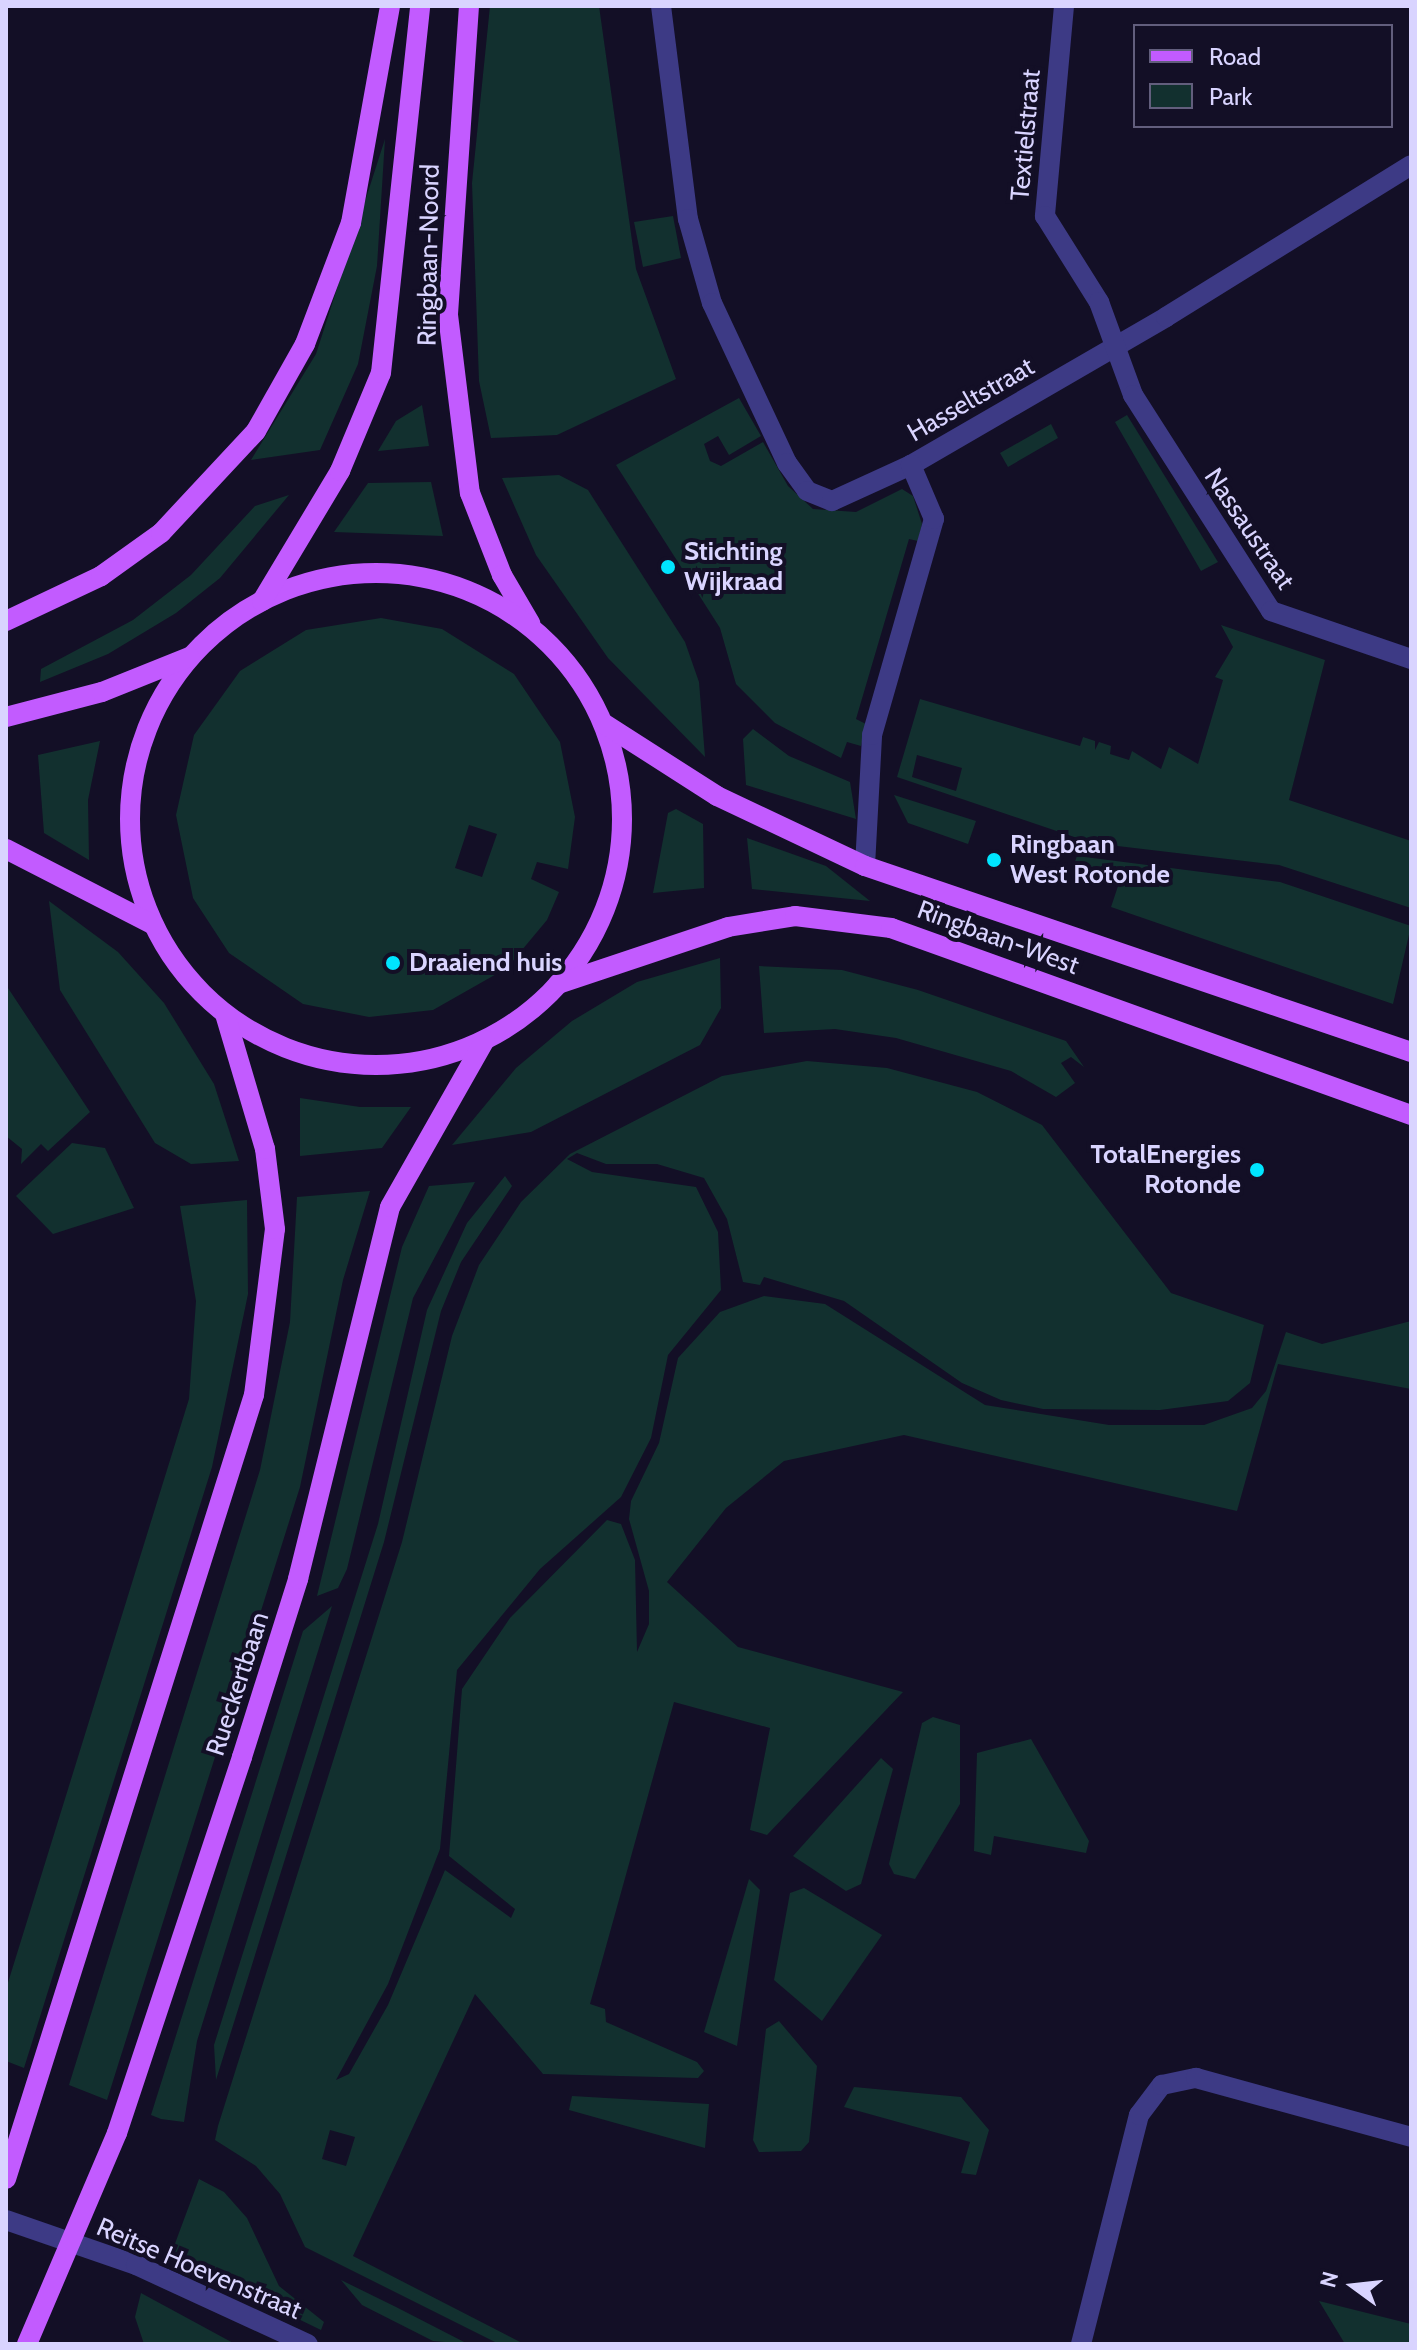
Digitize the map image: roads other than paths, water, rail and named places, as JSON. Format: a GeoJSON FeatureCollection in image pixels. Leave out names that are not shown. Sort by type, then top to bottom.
{"type":"FeatureCollection","features":[{"type":"Feature","properties":{"kind":"main road"},"geometry":{"type":"LineString","coordinates":[[6,621],[101,576],[161,533],[256,431],[305,344],[351,223],[390,6]]}},
{"type":"Feature","properties":{"kind":"main road","name":"Ringbaan-Noord"},"geometry":{"type":"LineString","coordinates":[[262,601],[340,471],[381,373],[420,6]]}},
{"type":"Feature","properties":{"kind":"main road","name":"Ringbaan-Noord"},"geometry":{"type":"LineString","coordinates":[[469,6],[448,315],[458,421],[483,531],[536,633]]}},
{"type":"Feature","properties":{"kind":"main road"},"geometry":{"type":"LineString","coordinates":[[6,717],[102,692],[192,656],[262,601],[330,577],[404,574],[475,593],[536,633],[581,683],[602,722],[619,785],[620,850],[595,931],[558,984],[485,1040],[419,1062],[350,1064],[284,1048],[225,1014],[184,974],[154,925],[133,857],[133,785],[153,716],[192,656]]}},
{"type":"Feature","properties":{"kind":"main road","name":"Ringbaan-West"},"geometry":{"type":"LineString","coordinates":[[602,722],[717,796],[865,866],[1411,1052]]}},
{"type":"Feature","properties":{"kind":"main road"},"geometry":{"type":"LineString","coordinates":[[6,849],[154,925]]}},
{"type":"Feature","properties":{"kind":"main road","name":"Ringbaan-West"},"geometry":{"type":"LineString","coordinates":[[558,984],[728,927],[795,916],[891,928],[1411,1115]]}},
{"type":"Feature","properties":{"kind":"main road"},"geometry":{"type":"LineString","coordinates":[[6,2179],[254,1395],[275,1229],[265,1149],[225,1014]]}},
{"type":"Feature","properties":{"kind":"main road","name":"Rueckertbaan"},"geometry":{"type":"LineString","coordinates":[[27,2344],[117,2133],[283,1629],[390,1207],[485,1040]]}},
{"type":"Feature","properties":{"kind":"street"},"geometry":{"type":"LineString","coordinates":[[661,6],[688,219],[738,368],[787,463],[807,491],[832,501],[911,465]]}},
{"type":"Feature","properties":{"kind":"street","name":"Textielstraat"},"geometry":{"type":"LineString","coordinates":[[1064,6],[1045,216],[1099,302],[1115,346]]}},
{"type":"Feature","properties":{"kind":"street","name":"Hasseltstraat"},"geometry":{"type":"LineString","coordinates":[[865,866],[872,735],[934,519],[911,465],[1115,346],[1411,165]]}},
{"type":"Feature","properties":{"kind":"street","name":"Nassaustraat"},"geometry":{"type":"LineString","coordinates":[[1115,346],[1133,395],[1271,611],[1411,659]]}},
{"type":"Feature","properties":{"kind":"street"},"geometry":{"type":"LineString","coordinates":[[1081,2344],[1139,2115],[1162,2085],[1196,2078],[1411,2137]]}},
{"type":"Feature","properties":{"kind":"street","name":"Reitse Hoevenstraat"},"geometry":{"type":"LineString","coordinates":[[6,2220],[69,2243],[308,2344]]}},
{"type":"Feature","properties":{"kind":"place","name":"Stichting Wijkraad"},"geometry":{"type":"Point","coordinates":[668,567]}},
{"type":"Feature","properties":{"kind":"place","name":"Ringbaan West Rotonde"},"geometry":{"type":"Point","coordinates":[994,860]}},
{"type":"Feature","properties":{"kind":"place","name":"Draaiend huis"},"geometry":{"type":"Point","coordinates":[393,963]}},
{"type":"Feature","properties":{"kind":"place","name":"TotalEnergies Rotonde"},"geometry":{"type":"Point","coordinates":[1257,1170]}}]}
